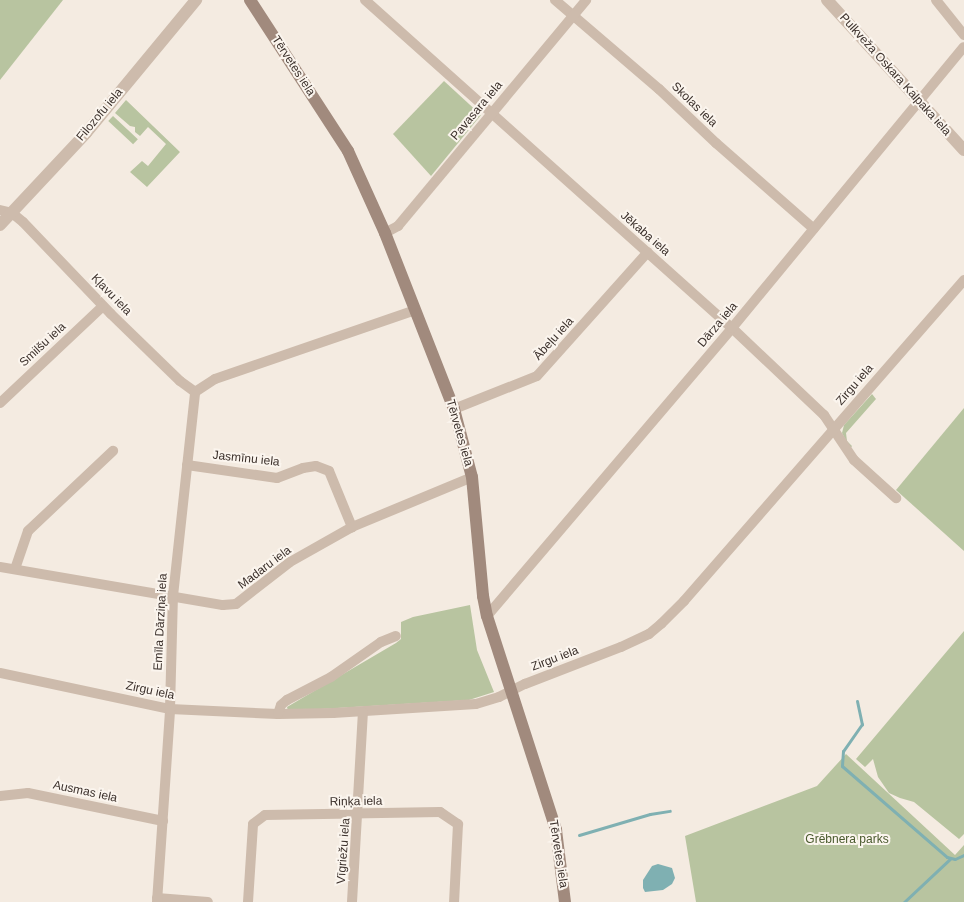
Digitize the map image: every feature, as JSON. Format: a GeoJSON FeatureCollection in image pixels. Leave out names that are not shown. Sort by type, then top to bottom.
{"type":"FeatureCollection","features":[{"type":"Feature","properties":{"kind":"main road","name":"Tērvetes iela"},"geometry":{"type":"LineString","coordinates":[[250,0],[348,151],[384,233],[454,409],[472,477],[483,596],[487,616],[556,830],[565,902]]}},
{"type":"Feature","properties":{"kind":"street","name":"Filozofu iela"},"geometry":{"type":"LineString","coordinates":[[0,225],[6,211],[86,133],[196,0]]}},
{"type":"Feature","properties":{"kind":"street","name":"Jēkaba iela"},"geometry":{"type":"LineString","coordinates":[[365,0],[490,114],[732,328],[824,415],[854,460],[896,498]]}},
{"type":"Feature","properties":{"kind":"street","name":"Skolas iela"},"geometry":{"type":"LineString","coordinates":[[555,0],[659,89],[716,143],[814,229]]}},
{"type":"Feature","properties":{"kind":"street","name":"Pavasara iela"},"geometry":{"type":"LineString","coordinates":[[384,233],[398,226],[586,0]]}},
{"type":"Feature","properties":{"kind":"street","name":"Pulkveža Oskara Kalpaka iela"},"geometry":{"type":"LineString","coordinates":[[827,0],[964,150]]}},
{"type":"Feature","properties":{"kind":"street"},"geometry":{"type":"LineString","coordinates":[[936,0],[964,35]]}},
{"type":"Feature","properties":{"kind":"street","name":"Dārza iela"},"geometry":{"type":"LineString","coordinates":[[487,616],[732,328],[964,47]]}},
{"type":"Feature","properties":{"kind":"street","name":"Kļavu iela"},"geometry":{"type":"LineString","coordinates":[[6,211],[180,382],[195,392]]}},
{"type":"Feature","properties":{"kind":"street","name":"Ābeļu iela"},"geometry":{"type":"LineString","coordinates":[[454,409],[537,376],[648,252]]}},
{"type":"Feature","properties":{"kind":"street","name":"Zirgu iela"},"geometry":{"type":"LineString","coordinates":[[0,673],[170,709],[278,714],[363,712],[476,704],[621,647],[649,634],[661,624],[964,280]]}},
{"type":"Feature","properties":{"kind":"street","name":"Smilšu iela"},"geometry":{"type":"LineString","coordinates":[[0,402],[103,306]]}},
{"type":"Feature","properties":{"kind":"street"},"geometry":{"type":"LineString","coordinates":[[195,392],[215,379],[415,310]]}},
{"type":"Feature","properties":{"kind":"street","name":"Emīla Dārziņa iela"},"geometry":{"type":"LineString","coordinates":[[157,900],[164,821],[170,709],[173,596],[195,392]]}},
{"type":"Feature","properties":{"kind":"street"},"geometry":{"type":"LineString","coordinates":[[15,569],[28,531],[113,451]]}},
{"type":"Feature","properties":{"kind":"street","name":"Jasmīnu iela"},"geometry":{"type":"LineString","coordinates":[[187,465],[277,478],[303,468],[316,466],[329,471],[340,493],[352,527]]}},
{"type":"Feature","properties":{"kind":"street","name":"Madaru iela"},"geometry":{"type":"LineString","coordinates":[[0,567],[223,605],[236,604],[290,562],[352,527],[472,477]]}},
{"type":"Feature","properties":{"kind":"street"},"geometry":{"type":"LineString","coordinates":[[278,714],[281,705],[287,700],[331,677],[349,662],[381,642],[396,636]]}},
{"type":"Feature","properties":{"kind":"street","name":"Vīgriežu iela"},"geometry":{"type":"LineString","coordinates":[[352,902],[359,814],[363,712]]}},
{"type":"Feature","properties":{"kind":"street","name":"Ausmas iela"},"geometry":{"type":"LineString","coordinates":[[0,796],[28,793],[164,821]]}},
{"type":"Feature","properties":{"kind":"street","name":"Riņķa iela"},"geometry":{"type":"LineString","coordinates":[[248,902],[253,824],[265,815],[440,812],[458,824],[454,902]]}},
{"type":"Feature","properties":{"kind":"street"},"geometry":{"type":"LineString","coordinates":[[157,900],[208,902]]}},
{"type":"Feature","properties":{"kind":"green space"},"geometry":{"type":"Polygon","coordinates":[[[0,0],[63,0],[0,80],[0,0]]]}},
{"type":"Feature","properties":{"kind":"green space"},"geometry":{"type":"Polygon","coordinates":[[[444,81],[481,115],[431,176],[393,134],[444,81]]]}},
{"type":"Feature","properties":{"kind":"green space"},"geometry":{"type":"Polygon","coordinates":[[[126,100],[180,152],[147,187],[130,172],[142,161],[148,166],[166,144],[148,127],[140,136],[135,132],[135,127],[130,126],[115,113],[126,100]]]}},
{"type":"Feature","properties":{"kind":"green space"},"geometry":{"type":"Polygon","coordinates":[[[113,116],[138,139],[133,144],[108,121],[113,116]]]}},
{"type":"Feature","properties":{"kind":"green space"},"geometry":{"type":"Polygon","coordinates":[[[872,394],[876,399],[846,433],[847,441],[852,446],[850,449],[842,433],[844,425],[872,394]]]}},
{"type":"Feature","properties":{"kind":"green space"},"geometry":{"type":"Polygon","coordinates":[[[964,408],[964,551],[896,490],[964,408]]]}},
{"type":"Feature","properties":{"kind":"green space"},"geometry":{"type":"Polygon","coordinates":[[[470,605],[477,650],[494,692],[469,700],[288,711],[287,707],[396,643],[401,639],[401,622],[413,617],[470,605]]]}},
{"type":"Feature","properties":{"kind":"green space"},"geometry":{"type":"Polygon","coordinates":[[[964,631],[964,834],[959,839],[914,802],[889,793],[878,777],[873,759],[865,767],[856,759],[964,631]]]}},
{"type":"Feature","properties":{"kind":"green space","name":"Grēbnera parks"},"geometry":{"type":"Polygon","coordinates":[[[846,754],[955,855],[964,845],[964,902],[696,902],[685,836],[817,786],[846,754]]]}},
{"type":"Feature","properties":{"kind":"water"},"geometry":{"type":"Polygon","coordinates":[[[658,864],[672,868],[675,878],[672,884],[663,890],[645,892],[643,880],[652,866],[658,864]]]}},
{"type":"Feature","properties":{"kind":"waterway"},"geometry":{"type":"LineString","coordinates":[[857,701],[862,724],[843,751],[842,766],[947,857],[955,859],[964,855]]}},
{"type":"Feature","properties":{"kind":"waterway"},"geometry":{"type":"LineString","coordinates":[[579,835],[650,814],[670,811]]}},
{"type":"Feature","properties":{"kind":"waterway"},"geometry":{"type":"LineString","coordinates":[[904,902],[950,859]]}}]}
